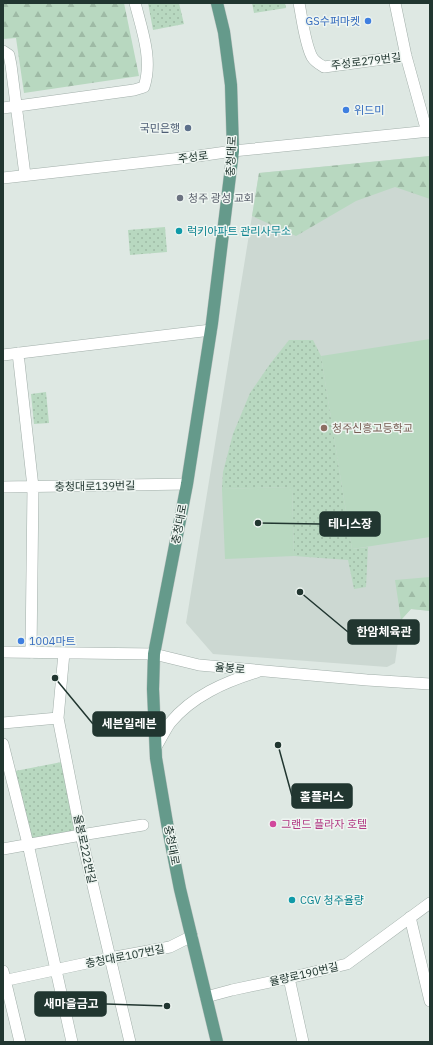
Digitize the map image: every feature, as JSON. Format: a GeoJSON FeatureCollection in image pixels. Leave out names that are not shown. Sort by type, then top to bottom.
{"type":"FeatureCollection","features":[{"type":"Feature","properties":{"kind":"main road","name":"충청대로"},"geometry":{"type":"LineString","coordinates":[[217,3],[224,32],[231,85],[233,151],[211,330],[186,484],[154,654],[153,689],[156,758],[167,823],[180,889],[217,1042]]}},
{"type":"Feature","properties":{"kind":"street"},"geometry":{"type":"LineString","coordinates":[[3,108],[134,90],[144,87],[148,77],[146,48],[135,3]]}},
{"type":"Feature","properties":{"kind":"street","name":"주성로279번길"},"geometry":{"type":"LineString","coordinates":[[298,3],[309,49],[313,58],[324,66],[406,56]]}},
{"type":"Feature","properties":{"kind":"street","name":"주성로279번길"},"geometry":{"type":"LineString","coordinates":[[395,3],[406,56],[428,132]]}},
{"type":"Feature","properties":{"kind":"street"},"geometry":{"type":"LineString","coordinates":[[3,51],[8,55],[10,60],[25,175]]}},
{"type":"Feature","properties":{"kind":"street","name":"주성로"},"geometry":{"type":"LineString","coordinates":[[3,178],[233,151],[428,132]]}},
{"type":"Feature","properties":{"kind":"street"},"geometry":{"type":"LineString","coordinates":[[3,355],[211,330]]}},
{"type":"Feature","properties":{"kind":"street"},"geometry":{"type":"LineString","coordinates":[[18,353],[33,487],[31,652]]}},
{"type":"Feature","properties":{"kind":"street","name":"충청대로139번길"},"geometry":{"type":"LineString","coordinates":[[3,487],[186,484]]}},
{"type":"Feature","properties":{"kind":"street","name":"율봉로"},"geometry":{"type":"LineString","coordinates":[[3,652],[154,654],[199,665],[430,684]]}},
{"type":"Feature","properties":{"kind":"street","name":"율봉로222번길"},"geometry":{"type":"LineString","coordinates":[[64,653],[58,718],[81,835],[130,1042]]}},
{"type":"Feature","properties":{"kind":"street"},"geometry":{"type":"LineString","coordinates":[[156,747],[170,723],[188,706],[211,690],[235,679],[261,671]]}},
{"type":"Feature","properties":{"kind":"street"},"geometry":{"type":"LineString","coordinates":[[3,723],[58,718]]}},
{"type":"Feature","properties":{"kind":"street"},"geometry":{"type":"LineString","coordinates":[[3,744],[28,844],[72,1042]]}},
{"type":"Feature","properties":{"kind":"street"},"geometry":{"type":"LineString","coordinates":[[3,849],[144,825]]}},
{"type":"Feature","properties":{"kind":"street","name":"율량로190번길"},"geometry":{"type":"LineString","coordinates":[[206,997],[347,964],[430,903]]}},
{"type":"Feature","properties":{"kind":"street"},"geometry":{"type":"LineString","coordinates":[[410,917],[430,1001]]}},
{"type":"Feature","properties":{"kind":"street","name":"충청대로107번길"},"geometry":{"type":"LineString","coordinates":[[4,978],[56,970],[170,947],[192,936]]}},
{"type":"Feature","properties":{"kind":"street"},"geometry":{"type":"LineString","coordinates":[[4,978],[20,1042]]}},
{"type":"Feature","properties":{"kind":"street"},"geometry":{"type":"LineString","coordinates":[[289,978],[303,1042]]}},
{"type":"Feature","properties":{"kind":"shaded area","name":"청주신흥고등학교"},"geometry":{"type":"Polygon","coordinates":[[[430,156],[430,611],[411,609],[401,620],[395,663],[387,667],[213,654],[186,623],[259,173],[430,156]]]}},
{"type":"Feature","properties":{"kind":"green space"},"geometry":{"type":"Polygon","coordinates":[[[3,3],[124,3],[139,76],[24,93],[16,38],[3,39],[3,3]]]}},
{"type":"Feature","properties":{"kind":"green space"},"geometry":{"type":"Polygon","coordinates":[[[148,3],[179,3],[184,24],[153,30],[148,3]]]}},
{"type":"Feature","properties":{"kind":"green space"},"geometry":{"type":"Polygon","coordinates":[[[252,3],[285,3],[286,8],[254,13],[252,3]]]}},
{"type":"Feature","properties":{"kind":"green space"},"geometry":{"type":"Polygon","coordinates":[[[430,156],[430,199],[395,187],[356,201],[296,236],[252,216],[259,173],[430,156]]]}},
{"type":"Feature","properties":{"kind":"green space"},"geometry":{"type":"Polygon","coordinates":[[[165,227],[167,252],[130,255],[128,230],[165,227]]]}},
{"type":"Feature","properties":{"kind":"green space"},"geometry":{"type":"Polygon","coordinates":[[[430,339],[430,537],[352,549],[321,356],[430,339]]]}},
{"type":"Feature","properties":{"kind":"green space"},"geometry":{"type":"Polygon","coordinates":[[[289,340],[313,340],[321,356],[352,549],[368,547],[366,587],[354,589],[348,560],[294,556],[292,487],[222,489],[223,472],[233,434],[250,393],[289,340]]]}},
{"type":"Feature","properties":{"kind":"green space"},"geometry":{"type":"Polygon","coordinates":[[[46,392],[49,423],[34,424],[31,394],[46,392]]]}},
{"type":"Feature","properties":{"kind":"green space"},"geometry":{"type":"Polygon","coordinates":[[[292,487],[294,556],[225,559],[222,489],[292,487]]]}},
{"type":"Feature","properties":{"kind":"green space"},"geometry":{"type":"Polygon","coordinates":[[[430,577],[430,611],[411,609],[401,620],[395,580],[430,577]]]}},
{"type":"Feature","properties":{"kind":"green space"},"geometry":{"type":"Polygon","coordinates":[[[67,761],[81,835],[28,844],[10,772],[67,761]]]}},
{"type":"Feature","properties":{"kind":"place","name":"GS수퍼마켓"},"geometry":{"type":"Point","coordinates":[368,21]}},
{"type":"Feature","properties":{"kind":"place","name":"위드미"},"geometry":{"type":"Point","coordinates":[346,110]}},
{"type":"Feature","properties":{"kind":"place","name":"국민은행"},"geometry":{"type":"Point","coordinates":[188,128]}},
{"type":"Feature","properties":{"kind":"place","name":"청주 광성 교회"},"geometry":{"type":"Point","coordinates":[180,198]}},
{"type":"Feature","properties":{"kind":"place","name":"럭키아파트 관리사무소"},"geometry":{"type":"Point","coordinates":[179,231]}},
{"type":"Feature","properties":{"kind":"place","name":"청주신흥고등학교"},"geometry":{"type":"Point","coordinates":[324,428]}},
{"type":"Feature","properties":{"kind":"place","name":"테니스장"},"geometry":{"type":"Point","coordinates":[258,523]}},
{"type":"Feature","properties":{"kind":"place","name":"한암체육관"},"geometry":{"type":"Point","coordinates":[300,592]}},
{"type":"Feature","properties":{"kind":"place","name":"1004마트"},"geometry":{"type":"Point","coordinates":[21,641]}},
{"type":"Feature","properties":{"kind":"place","name":"세븐일레븐"},"geometry":{"type":"Point","coordinates":[55,678]}},
{"type":"Feature","properties":{"kind":"place","name":"홈플러스"},"geometry":{"type":"Point","coordinates":[278,745]}},
{"type":"Feature","properties":{"kind":"place","name":"그랜드 플라자 호텔"},"geometry":{"type":"Point","coordinates":[273,824]}},
{"type":"Feature","properties":{"kind":"place","name":"CGV 청주율량"},"geometry":{"type":"Point","coordinates":[292,900]}},
{"type":"Feature","properties":{"kind":"place","name":"새마을금고"},"geometry":{"type":"Point","coordinates":[167,1006]}}]}
